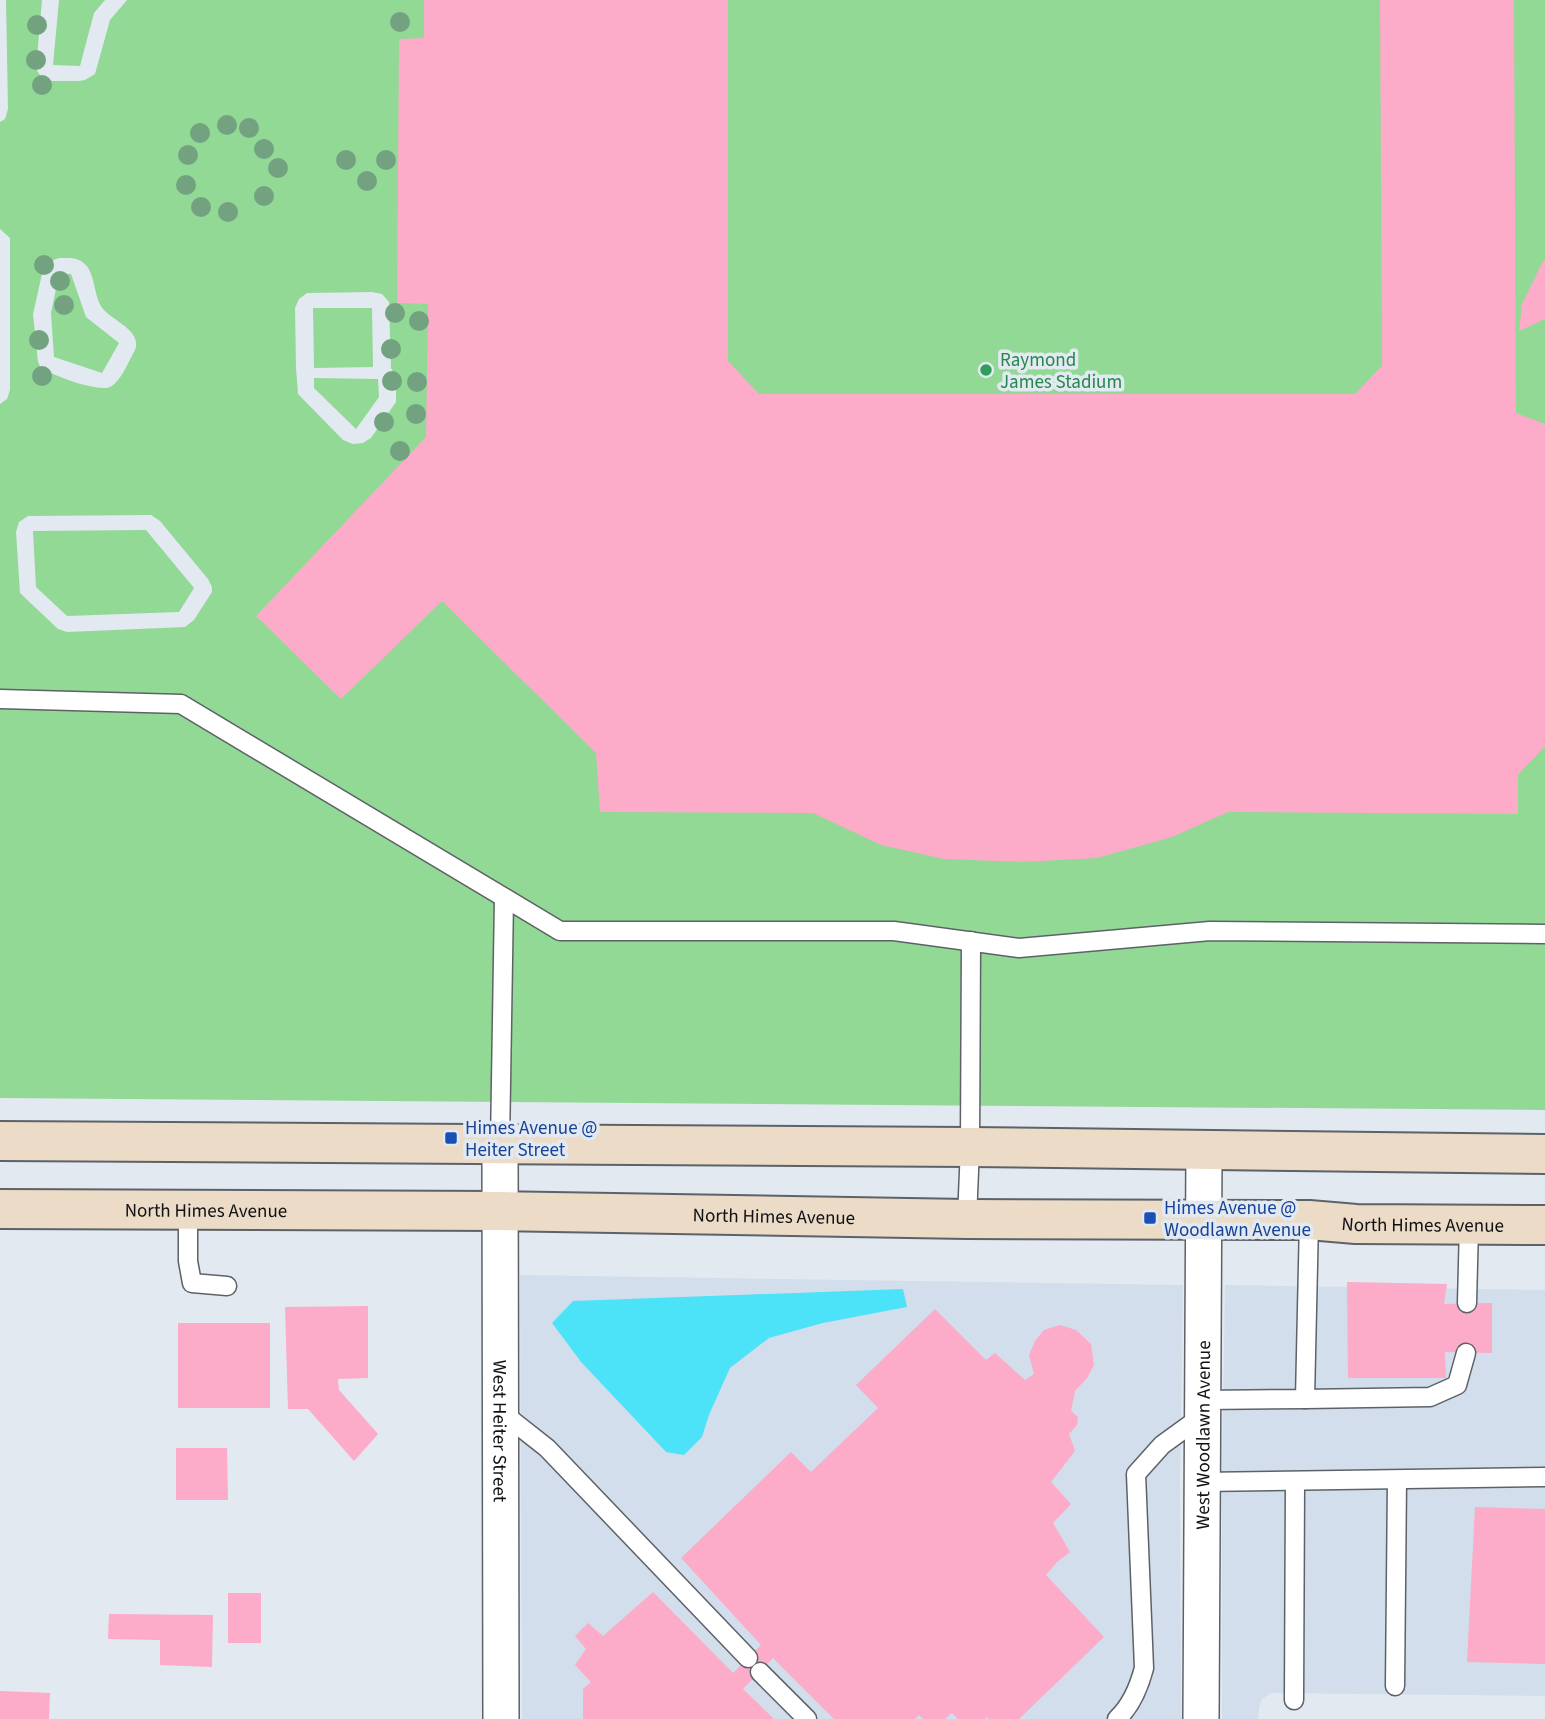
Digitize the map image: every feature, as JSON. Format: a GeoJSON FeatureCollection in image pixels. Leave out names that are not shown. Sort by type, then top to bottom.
{"type":"FeatureCollection","features":[{"type":"Feature","properties":{"kind":"street"},"geometry":{"type":"LineString","coordinates":[[0,1141],[970,1147],[1545,1154]]}},
{"type":"Feature","properties":{"kind":"street","name":"West Heiter Street"},"geometry":{"type":"LineString","coordinates":[[500,1144],[501,1719]]}},
{"type":"Feature","properties":{"kind":"street","name":"West Woodlawn Avenue"},"geometry":{"type":"LineString","coordinates":[[1201,1719],[1204,1151]]}},
{"type":"Feature","properties":{"kind":"street","name":"North Himes Avenue"},"geometry":{"type":"LineString","coordinates":[[0,1209],[500,1211],[967,1219],[1308,1220],[1356,1224],[1545,1226]]}},
{"type":"Feature","properties":{"kind":"lane"},"geometry":{"type":"LineString","coordinates":[[0,699],[181,704],[560,931],[894,931],[1019,948],[1210,931],[1545,934]]}},
{"type":"Feature","properties":{"kind":"lane"},"geometry":{"type":"LineString","coordinates":[[500,1144],[504,898]]}},
{"type":"Feature","properties":{"kind":"lane"},"geometry":{"type":"LineString","coordinates":[[967,1219],[971,941]]}},
{"type":"Feature","properties":{"kind":"lane"},"geometry":{"type":"LineString","coordinates":[[188,1210],[188,1261],[192,1283],[227,1286]]}},
{"type":"Feature","properties":{"kind":"lane"},"geometry":{"type":"LineString","coordinates":[[1305,1399],[1308,1220]]}},
{"type":"Feature","properties":{"kind":"lane"},"geometry":{"type":"LineString","coordinates":[[1467,1303],[1469,1225]]}},
{"type":"Feature","properties":{"kind":"lane"},"geometry":{"type":"LineString","coordinates":[[1117,1719],[1139,1688],[1144,1668],[1136,1475],[1161,1445],[1202,1408],[1305,1399],[1430,1397],[1457,1385],[1466,1353]]}},
{"type":"Feature","properties":{"kind":"lane"},"geometry":{"type":"LineString","coordinates":[[500,1410],[547,1448],[807,1719]]}},
{"type":"Feature","properties":{"kind":"lane"},"geometry":{"type":"LineString","coordinates":[[1201,1482],[1545,1477]]}},
{"type":"Feature","properties":{"kind":"lane"},"geometry":{"type":"LineString","coordinates":[[1395,1686],[1397,1480]]}},
{"type":"Feature","properties":{"kind":"lane"},"geometry":{"type":"LineString","coordinates":[[1294,1700],[1295,1482]]}},
{"type":"Feature","properties":{"kind":"shaded area"},"geometry":{"type":"Polygon","coordinates":[[[520,1275],[1183,1285],[1181,1719],[522,1719],[520,1275]],[[573,1301],[552,1323],[581,1362],[666,1452],[702,1437],[730,1368],[769,1338],[823,1323],[907,1307],[573,1301]]]}},
{"type":"Feature","properties":{"kind":"shaded area"},"geometry":{"type":"Polygon","coordinates":[[[1225,1285],[1545,1290],[1545,1696],[1271,1693],[1262,1699],[1258,1719],[1222,1719],[1225,1285]]]}},
{"type":"Feature","properties":{"kind":"green space"},"geometry":{"type":"Polygon","coordinates":[[[6,0],[42,0],[36,69],[42,78],[52,81],[79,81],[95,74],[110,20],[127,0],[1545,0],[1545,1110],[0,1098],[0,404],[7,399],[10,390],[10,238],[0,229],[0,122],[5,119],[8,109],[6,0]],[[59,258],[44,265],[33,314],[38,362],[43,369],[68,380],[87,386],[110,387],[121,376],[135,350],[135,337],[100,305],[86,265],[76,259],[59,258]],[[372,292],[307,293],[299,299],[295,308],[298,394],[343,440],[353,444],[363,443],[371,438],[396,402],[396,378],[391,368],[389,302],[382,294],[372,292]],[[151,515],[28,516],[19,522],[16,532],[20,593],[58,629],[67,632],[185,627],[194,620],[212,592],[208,579],[160,521],[151,515]]]}},
{"type":"Feature","properties":{"kind":"green space"},"geometry":{"type":"Polygon","coordinates":[[[59,0],[105,0],[94,13],[80,66],[53,65],[59,0]]]}},
{"type":"Feature","properties":{"kind":"green space"},"geometry":{"type":"Polygon","coordinates":[[[59,274],[71,274],[86,317],[119,343],[102,373],[54,357],[51,313],[59,274]]]}},
{"type":"Feature","properties":{"kind":"green space"},"geometry":{"type":"Polygon","coordinates":[[[313,308],[372,308],[373,367],[314,368],[313,308]]]}},
{"type":"Feature","properties":{"kind":"green space"},"geometry":{"type":"Polygon","coordinates":[[[314,378],[378,379],[379,397],[356,429],[314,388],[314,378]]]}},
{"type":"Feature","properties":{"kind":"green space"},"geometry":{"type":"Polygon","coordinates":[[[146,530],[194,588],[179,612],[67,616],[36,587],[33,531],[146,530]]]}},
{"type":"Feature","properties":{"kind":"water"},"geometry":{"type":"Polygon","coordinates":[[[903,1289],[907,1307],[823,1323],[769,1338],[730,1368],[702,1437],[684,1455],[666,1452],[581,1362],[552,1323],[573,1301],[903,1289]]]}},
{"type":"Feature","properties":{"kind":"building","name":"Raymond James Stadium"},"geometry":{"type":"Polygon","coordinates":[[[424,0],[728,0],[728,361],[759,394],[1355,394],[1382,366],[1380,0],[1514,0],[1516,413],[1545,424],[1545,746],[1518,775],[1518,814],[1228,812],[1172,837],[1097,858],[1022,862],[944,859],[881,845],[813,813],[600,812],[596,753],[442,601],[341,699],[256,616],[426,437],[428,304],[397,303],[399,39],[424,38],[424,0]]]}},
{"type":"Feature","properties":{"kind":"building"},"geometry":{"type":"Polygon","coordinates":[[[1545,259],[1545,319],[1519,331],[1522,304],[1545,259]]]}},
{"type":"Feature","properties":{"kind":"building"},"geometry":{"type":"Polygon","coordinates":[[[1347,1282],[1447,1284],[1444,1304],[1492,1303],[1492,1353],[1445,1352],[1446,1378],[1348,1378],[1347,1282]]]}},
{"type":"Feature","properties":{"kind":"building"},"geometry":{"type":"Polygon","coordinates":[[[368,1306],[368,1378],[338,1379],[339,1390],[378,1434],[354,1461],[308,1409],[288,1409],[285,1307],[368,1306]]]}},
{"type":"Feature","properties":{"kind":"building"},"geometry":{"type":"Polygon","coordinates":[[[935,1309],[986,1360],[995,1353],[1025,1380],[1034,1374],[1029,1355],[1044,1330],[1060,1325],[1076,1330],[1091,1344],[1094,1365],[1075,1391],[1071,1411],[1078,1417],[1077,1425],[1069,1434],[1075,1451],[1051,1482],[1071,1504],[1053,1523],[1070,1552],[1046,1575],[1104,1637],[1019,1719],[958,1719],[952,1713],[945,1719],[923,1719],[919,1715],[915,1719],[834,1719],[773,1658],[743,1689],[774,1719],[583,1719],[583,1689],[591,1682],[575,1665],[586,1649],[575,1636],[588,1623],[603,1636],[653,1592],[733,1673],[761,1645],[681,1558],[791,1452],[811,1472],[878,1408],[856,1385],[935,1309]]]}},
{"type":"Feature","properties":{"kind":"building"},"geometry":{"type":"Polygon","coordinates":[[[178,1323],[270,1323],[270,1408],[178,1408],[178,1323]]]}},
{"type":"Feature","properties":{"kind":"building"},"geometry":{"type":"Polygon","coordinates":[[[176,1448],[227,1448],[228,1500],[176,1500],[176,1448]]]}},
{"type":"Feature","properties":{"kind":"building"},"geometry":{"type":"Polygon","coordinates":[[[1475,1507],[1545,1509],[1545,1664],[1467,1662],[1475,1507]]]}},
{"type":"Feature","properties":{"kind":"building"},"geometry":{"type":"Polygon","coordinates":[[[228,1593],[261,1593],[261,1643],[228,1643],[228,1593]]]}},
{"type":"Feature","properties":{"kind":"building"},"geometry":{"type":"Polygon","coordinates":[[[109,1614],[213,1615],[212,1667],[160,1665],[160,1640],[108,1639],[109,1614]]]}},
{"type":"Feature","properties":{"kind":"building"},"geometry":{"type":"Polygon","coordinates":[[[0,1691],[50,1693],[49,1719],[0,1719],[0,1691]]]}},
{"type":"Feature","properties":{"kind":"place","name":"Raymond James Stadium"},"geometry":{"type":"Point","coordinates":[986,370]}},
{"type":"Feature","properties":{"kind":"place","name":"Himes Avenue @ Heiter Street"},"geometry":{"type":"Point","coordinates":[451,1138]}},
{"type":"Feature","properties":{"kind":"place","name":"Himes Avenue @ Woodlawn Avenue"},"geometry":{"type":"Point","coordinates":[1150,1218]}}]}
